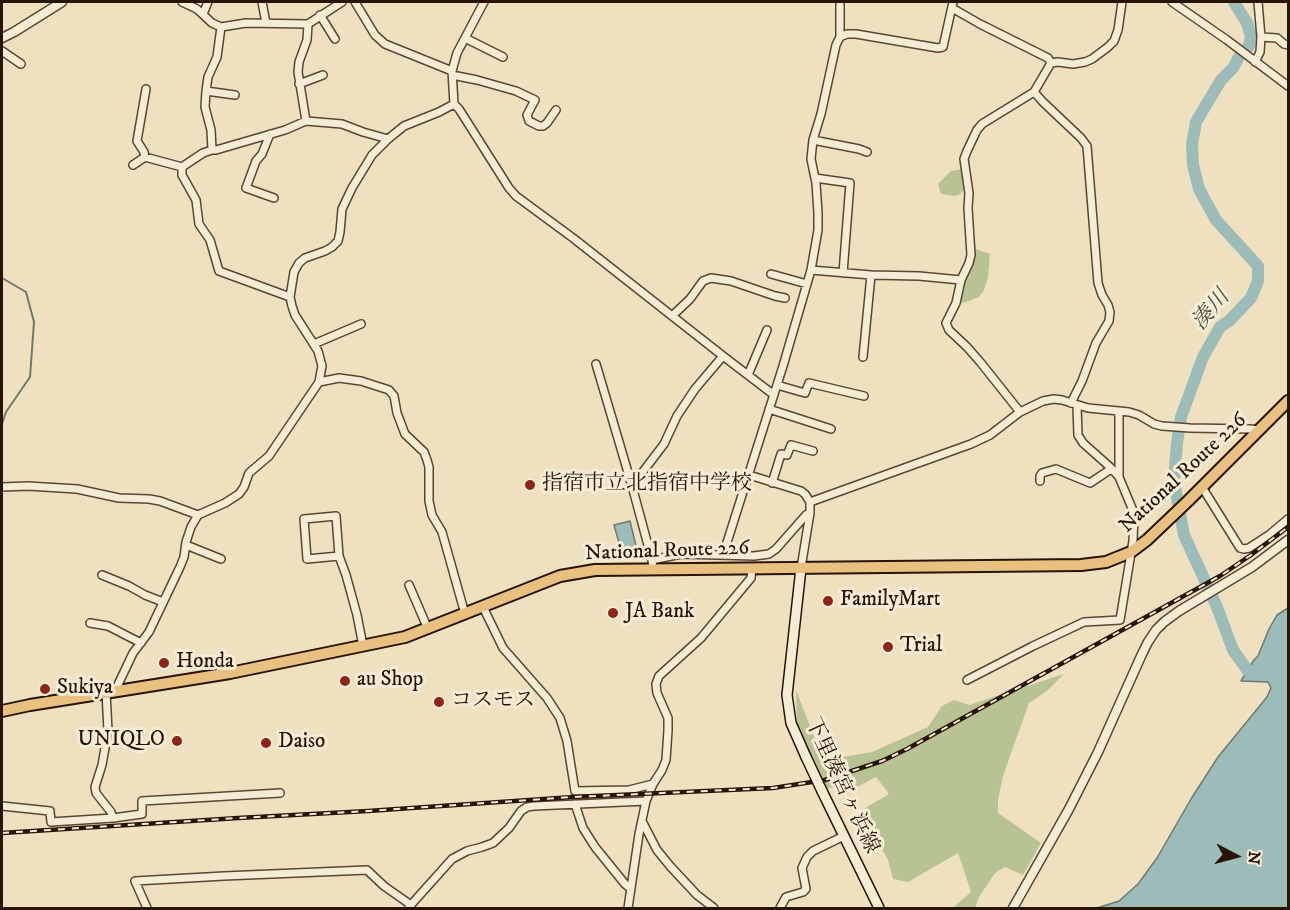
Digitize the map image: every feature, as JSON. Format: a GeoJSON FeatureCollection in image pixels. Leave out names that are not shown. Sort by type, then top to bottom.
{"type":"FeatureCollection","features":[{"type":"Feature","properties":{"kind":"highway","name":"National Route 226"},"geometry":{"type":"LineString","coordinates":[[2,711],[230,673],[405,637],[561,576],[595,570],[652,565],[752,569],[1081,565],[1106,561],[1131,552],[1147,540],[1288,400]]}},
{"type":"Feature","properties":{"kind":"main road","name":"下里湊宮ヶ浜線"},"geometry":{"type":"LineString","coordinates":[[801,568],[787,696],[791,723],[879,909]]}},
{"type":"Feature","properties":{"kind":"street"},"geometry":{"type":"LineString","coordinates":[[2,38],[49,6],[62,2]]}},
{"type":"Feature","properties":{"kind":"street"},"geometry":{"type":"LineString","coordinates":[[182,2],[197,9],[212,23],[221,27],[240,23],[308,24],[342,2]]}},
{"type":"Feature","properties":{"kind":"street"},"geometry":{"type":"LineString","coordinates":[[203,14],[208,2]]}},
{"type":"Feature","properties":{"kind":"street"},"geometry":{"type":"LineString","coordinates":[[262,2],[266,23]]}},
{"type":"Feature","properties":{"kind":"street"},"geometry":{"type":"LineString","coordinates":[[355,2],[375,35],[385,44],[458,76],[516,91],[535,100],[527,115],[529,121],[539,126],[547,123],[556,110]]}},
{"type":"Feature","properties":{"kind":"street"},"geometry":{"type":"LineString","coordinates":[[484,2],[457,53],[453,74],[454,104],[509,188],[516,196],[774,395]]}},
{"type":"Feature","properties":{"kind":"street"},"geometry":{"type":"LineString","coordinates":[[723,555],[811,270],[818,230],[815,178],[811,159],[813,140],[836,45],[840,37],[840,2]]}},
{"type":"Feature","properties":{"kind":"street"},"geometry":{"type":"LineString","coordinates":[[1051,63],[1085,62],[1108,47],[1114,41],[1118,30],[1122,2]]}},
{"type":"Feature","properties":{"kind":"street"},"geometry":{"type":"LineString","coordinates":[[1172,2],[1288,86]]}},
{"type":"Feature","properties":{"kind":"street"},"geometry":{"type":"LineString","coordinates":[[1253,60],[1260,52],[1258,2]]}},
{"type":"Feature","properties":{"kind":"street"},"geometry":{"type":"LineString","coordinates":[[840,37],[856,34],[943,48],[953,5],[980,24],[1048,58],[1051,63]]}},
{"type":"Feature","properties":{"kind":"street"},"geometry":{"type":"LineString","coordinates":[[320,15],[335,39]]}},
{"type":"Feature","properties":{"kind":"street"},"geometry":{"type":"LineString","coordinates":[[306,121],[298,72],[307,40],[308,24]]}},
{"type":"Feature","properties":{"kind":"street"},"geometry":{"type":"LineString","coordinates":[[212,150],[206,91],[208,77],[217,57],[221,27]]}},
{"type":"Feature","properties":{"kind":"street"},"geometry":{"type":"LineString","coordinates":[[1261,37],[1277,38],[1288,45]]}},
{"type":"Feature","properties":{"kind":"street"},"geometry":{"type":"LineString","coordinates":[[465,38],[503,57]]}},
{"type":"Feature","properties":{"kind":"street"},"geometry":{"type":"LineString","coordinates":[[2,51],[21,64]]}},
{"type":"Feature","properties":{"kind":"street"},"geometry":{"type":"LineString","coordinates":[[1020,412],[981,363],[949,330],[946,323],[956,303],[961,280],[971,255],[969,193],[964,159],[967,151],[982,124],[1035,92],[1051,63]]}},
{"type":"Feature","properties":{"kind":"street"},"geometry":{"type":"LineString","coordinates":[[299,84],[323,75]]}},
{"type":"Feature","properties":{"kind":"street"},"geometry":{"type":"LineString","coordinates":[[146,90],[137,141],[146,157]]}},
{"type":"Feature","properties":{"kind":"street"},"geometry":{"type":"LineString","coordinates":[[206,91],[235,95]]}},
{"type":"Feature","properties":{"kind":"street"},"geometry":{"type":"LineString","coordinates":[[967,680],[1071,627],[1084,622],[1120,620],[1131,552],[1134,513],[1119,477],[1083,443],[1078,435],[1074,404],[1096,343],[1109,321],[1110,312],[1101,295],[1098,283],[1087,146],[1042,102],[1035,92]]}},
{"type":"Feature","properties":{"kind":"street"},"geometry":{"type":"LineString","coordinates":[[113,818],[95,788],[108,731],[111,692],[148,633],[184,557],[191,527],[198,515],[238,494],[244,487],[249,473],[269,456],[319,381],[322,366],[318,351],[296,315],[290,297],[294,272],[299,263],[306,258],[325,251],[338,242],[342,209],[372,155],[404,126],[454,104]]}},
{"type":"Feature","properties":{"kind":"street"},"geometry":{"type":"LineString","coordinates":[[133,165],[146,157],[182,166],[203,153],[306,121],[342,124],[388,139]]}},
{"type":"Feature","properties":{"kind":"street"},"geometry":{"type":"LineString","coordinates":[[270,134],[256,161],[246,188],[274,198]]}},
{"type":"Feature","properties":{"kind":"street"},"geometry":{"type":"LineString","coordinates":[[813,140],[867,152]]}},
{"type":"Feature","properties":{"kind":"street"},"geometry":{"type":"LineString","coordinates":[[182,166],[182,175],[196,201],[199,224],[210,240],[219,271],[290,297]]}},
{"type":"Feature","properties":{"kind":"street"},"geometry":{"type":"LineString","coordinates":[[815,178],[850,183],[843,273]]}},
{"type":"Feature","properties":{"kind":"street"},"geometry":{"type":"LineString","coordinates":[[811,270],[961,280]]}},
{"type":"Feature","properties":{"kind":"street"},"geometry":{"type":"LineString","coordinates":[[771,274],[807,284]]}},
{"type":"Feature","properties":{"kind":"street"},"geometry":{"type":"LineString","coordinates":[[863,357],[871,275]]}},
{"type":"Feature","properties":{"kind":"street"},"geometry":{"type":"LineString","coordinates":[[672,316],[690,300],[703,281],[711,278],[731,281],[785,298]]}},
{"type":"Feature","properties":{"kind":"street"},"geometry":{"type":"LineString","coordinates":[[314,345],[361,324]]}},
{"type":"Feature","properties":{"kind":"street"},"geometry":{"type":"LineString","coordinates":[[748,375],[767,330]]}},
{"type":"Feature","properties":{"kind":"street"},"geometry":{"type":"LineString","coordinates":[[632,486],[664,444],[677,416],[695,389],[723,357]]}},
{"type":"Feature","properties":{"kind":"street"},"geometry":{"type":"LineString","coordinates":[[596,364],[632,486],[652,565],[681,554],[754,556],[769,554],[810,513]]}},
{"type":"Feature","properties":{"kind":"street"},"geometry":{"type":"LineString","coordinates":[[319,381],[339,378],[361,381],[389,390],[394,396],[405,434],[424,452],[427,460],[432,515],[442,532],[465,614]]}},
{"type":"Feature","properties":{"kind":"street"},"geometry":{"type":"LineString","coordinates":[[777,385],[805,393],[809,383],[864,396]]}},
{"type":"Feature","properties":{"kind":"street"},"geometry":{"type":"LineString","coordinates":[[810,502],[971,444],[990,435],[1020,412],[1043,401],[1054,399],[1088,408],[1129,412],[1162,426],[1190,429],[1259,430]]}},
{"type":"Feature","properties":{"kind":"street"},"geometry":{"type":"LineString","coordinates":[[769,409],[831,429]]}},
{"type":"Feature","properties":{"kind":"street"},"geometry":{"type":"LineString","coordinates":[[1119,411],[1119,477]]}},
{"type":"Feature","properties":{"kind":"street"},"geometry":{"type":"LineString","coordinates":[[772,483],[781,454],[787,455],[791,445],[813,451]]}},
{"type":"Feature","properties":{"kind":"street"},"geometry":{"type":"LineString","coordinates":[[1040,481],[1042,472],[1056,469],[1090,483],[1112,469]]}},
{"type":"Feature","properties":{"kind":"street"},"geometry":{"type":"LineString","coordinates":[[749,475],[801,491],[810,502],[801,568]]}},
{"type":"Feature","properties":{"kind":"street"},"geometry":{"type":"LineString","coordinates":[[2,487],[77,489],[119,498],[149,499],[198,515]]}},
{"type":"Feature","properties":{"kind":"street"},"geometry":{"type":"LineString","coordinates":[[1202,487],[1240,548],[1248,548],[1269,535],[1288,519]]}},
{"type":"Feature","properties":{"kind":"street"},"geometry":{"type":"LineString","coordinates":[[339,556],[307,559],[304,519],[336,516],[339,556],[357,615],[363,646]]}},
{"type":"Feature","properties":{"kind":"street"},"geometry":{"type":"LineString","coordinates":[[1013,909],[1079,790],[1148,642],[1164,622],[1179,610],[1252,567],[1288,540]]}},
{"type":"Feature","properties":{"kind":"street"},"geometry":{"type":"LineString","coordinates":[[186,545],[221,560]]}},
{"type":"Feature","properties":{"kind":"street"},"geometry":{"type":"LineString","coordinates":[[628,908],[646,801],[666,760],[668,718],[657,693],[656,684],[659,676],[701,638],[751,578],[752,569]]}},
{"type":"Feature","properties":{"kind":"street"},"geometry":{"type":"LineString","coordinates":[[102,575],[163,602]]}},
{"type":"Feature","properties":{"kind":"street"},"geometry":{"type":"LineString","coordinates":[[409,585],[428,629]]}},
{"type":"Feature","properties":{"kind":"street"},"geometry":{"type":"LineString","coordinates":[[483,607],[503,648],[547,698],[560,718],[567,741],[575,791],[629,789],[653,784]]}},
{"type":"Feature","properties":{"kind":"street"},"geometry":{"type":"LineString","coordinates":[[90,623],[108,626],[141,643]]}},
{"type":"Feature","properties":{"kind":"street"},"geometry":{"type":"LineString","coordinates":[[2,806],[51,812],[51,822],[142,814],[142,801],[280,793]]}},
{"type":"Feature","properties":{"kind":"street"},"geometry":{"type":"LineString","coordinates":[[147,909],[135,881],[367,870],[409,907],[452,859],[461,853],[492,843],[527,807],[646,801]]}},
{"type":"Feature","properties":{"kind":"street"},"geometry":{"type":"LineString","coordinates":[[575,804],[584,828],[596,847],[630,888]]}},
{"type":"Feature","properties":{"kind":"street"},"geometry":{"type":"LineString","coordinates":[[642,821],[657,850],[697,895],[714,909]]}},
{"type":"Feature","properties":{"kind":"street"},"geometry":{"type":"LineString","coordinates":[[780,909],[786,897],[806,889],[802,868],[807,856],[844,836]]}},
{"type":"Feature","properties":{"kind":"green space"},"geometry":{"type":"Polygon","coordinates":[[[963,169],[966,187],[960,194],[955,196],[941,194],[938,184],[951,171],[963,169]]]}},
{"type":"Feature","properties":{"kind":"green space"},"geometry":{"type":"Polygon","coordinates":[[[973,248],[990,254],[988,278],[979,297],[963,303],[958,301],[973,248]]]}},
{"type":"Feature","properties":{"kind":"green space"},"geometry":{"type":"Polygon","coordinates":[[[1064,674],[1047,691],[1029,703],[1003,776],[998,800],[998,813],[1041,843],[1023,875],[1005,867],[995,873],[979,897],[975,908],[954,908],[971,892],[958,853],[908,882],[893,879],[888,860],[872,831],[865,808],[889,794],[876,777],[857,787],[820,788],[797,723],[796,690],[826,760],[872,752],[928,727],[942,706],[954,700],[969,705],[1064,674]]]}},
{"type":"Feature","properties":{"kind":"water"},"geometry":{"type":"Polygon","coordinates":[[[630,521],[636,546],[621,550],[614,525],[630,521]]]}},
{"type":"Feature","properties":{"kind":"water"},"geometry":{"type":"Polygon","coordinates":[[[1288,608],[1288,908],[1097,908],[1119,901],[1138,884],[1157,858],[1218,757],[1267,697],[1271,688],[1268,682],[1241,681],[1258,656],[1277,615],[1288,608]]]}},
{"type":"Feature","properties":{"kind":"waterway","name":"湊川"},"geometry":{"type":"LineString","coordinates":[[1234,2],[1247,23],[1251,36],[1249,46],[1221,80],[1196,122],[1192,144],[1193,165],[1199,189],[1216,220],[1258,266],[1258,281],[1251,298],[1220,327],[1203,357],[1181,417],[1174,481],[1184,535],[1217,607],[1233,650],[1248,671]]}},
{"type":"Feature","properties":{"kind":"waterway"},"geometry":{"type":"LineString","coordinates":[[2,278],[26,292],[34,322],[30,377],[6,412],[2,424]]}},
{"type":"Feature","properties":{"kind":"railway"},"geometry":{"type":"LineString","coordinates":[[2,833],[573,797],[773,788],[825,780],[882,761],[907,749],[1220,576],[1288,527]]}},
{"type":"Feature","properties":{"kind":"place","name":"指宿市立北指宿中学校"},"geometry":{"type":"Point","coordinates":[530,485]}},
{"type":"Feature","properties":{"kind":"place","name":"FamilyMart"},"geometry":{"type":"Point","coordinates":[828,601]}},
{"type":"Feature","properties":{"kind":"place","name":"JA Bank"},"geometry":{"type":"Point","coordinates":[613,613]}},
{"type":"Feature","properties":{"kind":"place","name":"Trial"},"geometry":{"type":"Point","coordinates":[888,647]}},
{"type":"Feature","properties":{"kind":"place","name":"Honda"},"geometry":{"type":"Point","coordinates":[164,663]}},
{"type":"Feature","properties":{"kind":"place","name":"au Shop"},"geometry":{"type":"Point","coordinates":[345,681]}},
{"type":"Feature","properties":{"kind":"place","name":"Sukiya"},"geometry":{"type":"Point","coordinates":[45,689]}},
{"type":"Feature","properties":{"kind":"place","name":"コスモス"},"geometry":{"type":"Point","coordinates":[439,702]}},
{"type":"Feature","properties":{"kind":"place","name":"UNIQLO"},"geometry":{"type":"Point","coordinates":[177,741]}},
{"type":"Feature","properties":{"kind":"place","name":"Daiso"},"geometry":{"type":"Point","coordinates":[266,743]}}]}
